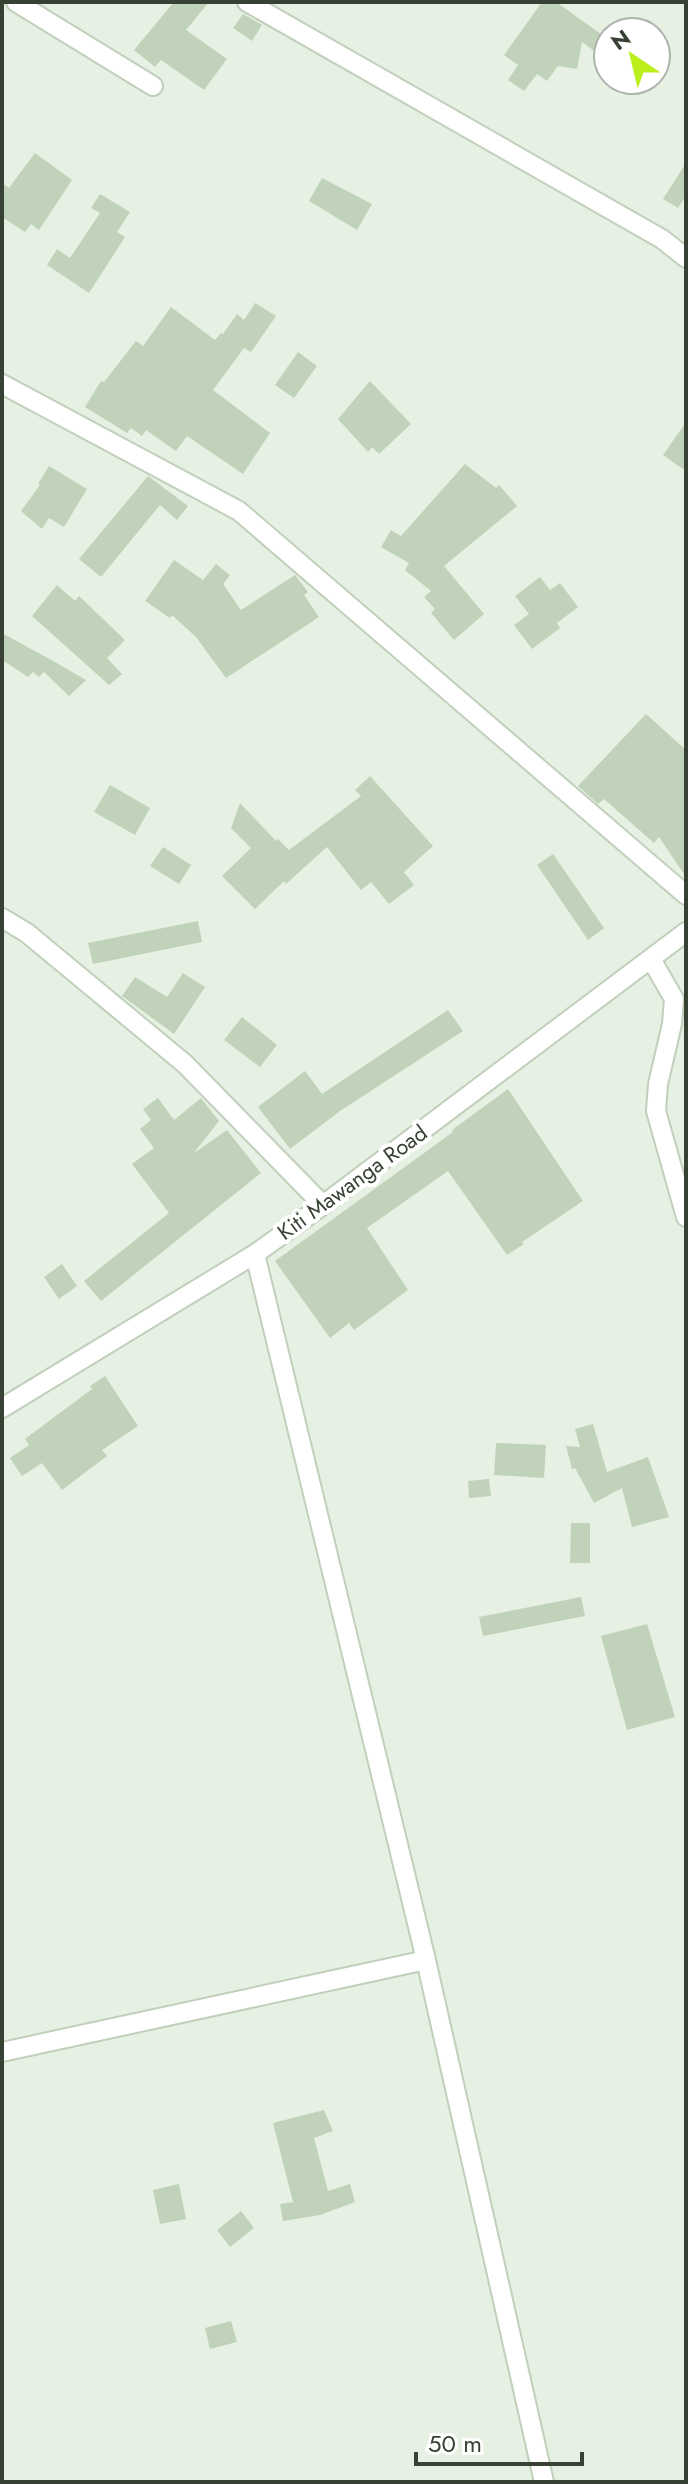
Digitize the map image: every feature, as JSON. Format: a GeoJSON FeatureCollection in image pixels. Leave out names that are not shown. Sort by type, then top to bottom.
{"type":"FeatureCollection","features":[{"type":"Feature","properties":{"kind":"street"},"geometry":{"type":"LineString","coordinates":[[16,2],[153,86]]}},
{"type":"Feature","properties":{"kind":"street"},"geometry":{"type":"LineString","coordinates":[[247,2],[662,239],[686,258]]}},
{"type":"Feature","properties":{"kind":"street"},"geometry":{"type":"LineString","coordinates":[[2,384],[239,511],[686,895]]}},
{"type":"Feature","properties":{"kind":"street"},"geometry":{"type":"LineString","coordinates":[[2,918],[27,933],[185,1064],[323,1205]]}},
{"type":"Feature","properties":{"kind":"street","name":"Kiti Mawanga Road"},"geometry":{"type":"LineString","coordinates":[[2,1408],[255,1254],[686,932]]}},
{"type":"Feature","properties":{"kind":"street"},"geometry":{"type":"LineString","coordinates":[[651,959],[674,999],[656,1111],[686,1217]]}},
{"type":"Feature","properties":{"kind":"street"},"geometry":{"type":"LineString","coordinates":[[255,1254],[426,1960],[544,2482]]}},
{"type":"Feature","properties":{"kind":"street"},"geometry":{"type":"LineString","coordinates":[[2,2052],[426,1960]]}},
{"type":"Feature","properties":{"kind":"building"},"geometry":{"type":"Polygon","coordinates":[[[174,2],[209,2],[186,30],[227,59],[204,90],[161,60],[155,67],[134,50],[174,2]]]}},
{"type":"Feature","properties":{"kind":"building"},"geometry":{"type":"Polygon","coordinates":[[[542,2],[556,2],[592,28],[592,49],[582,42],[577,69],[558,66],[547,81],[537,74],[524,91],[508,80],[518,65],[504,55],[542,2]]]}},
{"type":"Feature","properties":{"kind":"building"},"geometry":{"type":"Polygon","coordinates":[[[243,14],[262,25],[252,41],[233,28],[243,14]]]}},
{"type":"Feature","properties":{"kind":"building"},"geometry":{"type":"Polygon","coordinates":[[[35,153],[72,180],[39,230],[31,224],[25,232],[2,217],[2,183],[9,188],[35,153]]]}},
{"type":"Feature","properties":{"kind":"building"},"geometry":{"type":"Polygon","coordinates":[[[686,163],[686,195],[678,208],[663,199],[686,163]]]}},
{"type":"Feature","properties":{"kind":"building"},"geometry":{"type":"Polygon","coordinates":[[[322,178],[372,204],[357,230],[309,201],[322,178]]]}},
{"type":"Feature","properties":{"kind":"building"},"geometry":{"type":"Polygon","coordinates":[[[100,194],[130,212],[117,232],[125,237],[89,293],[47,265],[57,249],[70,258],[100,213],[91,208],[100,194]]]}},
{"type":"Feature","properties":{"kind":"building"},"geometry":{"type":"Polygon","coordinates":[[[255,303],[276,316],[251,352],[244,348],[213,390],[270,433],[243,474],[187,436],[176,451],[146,430],[142,436],[131,428],[127,433],[85,407],[101,381],[104,382],[136,341],[143,346],[171,307],[215,340],[237,314],[244,320],[255,303]]]}},
{"type":"Feature","properties":{"kind":"building"},"geometry":{"type":"Polygon","coordinates":[[[298,352],[317,366],[294,398],[275,385],[298,352]]]}},
{"type":"Feature","properties":{"kind":"building"},"geometry":{"type":"Polygon","coordinates":[[[370,381],[411,424],[379,454],[372,447],[368,452],[338,419],[370,381]]]}},
{"type":"Feature","properties":{"kind":"building"},"geometry":{"type":"Polygon","coordinates":[[[686,422],[686,471],[663,455],[686,422]]]}},
{"type":"Feature","properties":{"kind":"building"},"geometry":{"type":"Polygon","coordinates":[[[465,464],[496,488],[499,485],[517,506],[444,566],[484,614],[454,640],[431,613],[435,609],[424,597],[431,591],[405,570],[409,563],[381,547],[391,530],[401,536],[465,464]]]}},
{"type":"Feature","properties":{"kind":"building"},"geometry":{"type":"Polygon","coordinates":[[[49,466],[87,489],[64,527],[49,518],[42,529],[21,511],[49,466]]]}},
{"type":"Feature","properties":{"kind":"building"},"geometry":{"type":"Polygon","coordinates":[[[148,476],[188,506],[177,520],[160,505],[101,577],[79,559],[148,476]]]}},
{"type":"Feature","properties":{"kind":"building"},"geometry":{"type":"Polygon","coordinates":[[[174,560],[203,580],[216,564],[230,575],[223,584],[241,610],[295,575],[308,592],[304,595],[319,617],[226,678],[196,637],[172,615],[170,618],[145,601],[174,560]]]}},
{"type":"Feature","properties":{"kind":"building"},"geometry":{"type":"Polygon","coordinates":[[[540,577],[550,590],[560,583],[578,607],[557,623],[560,628],[532,649],[514,625],[529,614],[515,596],[540,577]]]}},
{"type":"Feature","properties":{"kind":"building"},"geometry":{"type":"Polygon","coordinates":[[[57,585],[75,601],[79,596],[125,640],[107,658],[122,674],[109,685],[32,616],[57,585]]]}},
{"type":"Feature","properties":{"kind":"building"},"geometry":{"type":"Polygon","coordinates":[[[2,633],[86,680],[69,696],[44,672],[39,677],[33,672],[28,677],[2,660],[2,633]]]}},
{"type":"Feature","properties":{"kind":"building"},"geometry":{"type":"Polygon","coordinates":[[[646,714],[686,750],[686,877],[659,837],[654,843],[604,799],[598,804],[578,786],[646,714]]]}},
{"type":"Feature","properties":{"kind":"building"},"geometry":{"type":"Polygon","coordinates":[[[370,776],[433,846],[404,872],[414,885],[389,904],[371,882],[361,890],[327,847],[255,909],[222,876],[251,848],[231,828],[240,803],[276,841],[278,839],[289,850],[361,796],[355,790],[370,776]]]}},
{"type":"Feature","properties":{"kind":"building"},"geometry":{"type":"Polygon","coordinates":[[[110,785],[150,808],[135,835],[94,812],[110,785]]]}},
{"type":"Feature","properties":{"kind":"building"},"geometry":{"type":"Polygon","coordinates":[[[163,847],[191,865],[179,884],[150,866],[163,847]]]}},
{"type":"Feature","properties":{"kind":"building"},"geometry":{"type":"Polygon","coordinates":[[[553,854],[604,928],[588,940],[537,865],[553,854]]]}},
{"type":"Feature","properties":{"kind":"building"},"geometry":{"type":"Polygon","coordinates":[[[198,921],[202,942],[93,964],[88,943],[198,921]]]}},
{"type":"Feature","properties":{"kind":"building"},"geometry":{"type":"Polygon","coordinates":[[[183,973],[205,987],[174,1034],[122,996],[135,977],[167,997],[183,973]]]}},
{"type":"Feature","properties":{"kind":"building"},"geometry":{"type":"Polygon","coordinates":[[[448,1010],[463,1031],[340,1111],[290,1149],[258,1107],[305,1071],[322,1094],[448,1010]]]}},
{"type":"Feature","properties":{"kind":"building"},"geometry":{"type":"Polygon","coordinates":[[[242,1017],[277,1045],[260,1067],[224,1040],[242,1017]]]}},
{"type":"Feature","properties":{"kind":"building"},"geometry":{"type":"Polygon","coordinates":[[[508,1089],[583,1201],[507,1255],[448,1171],[367,1228],[408,1290],[354,1330],[349,1323],[330,1338],[275,1261],[508,1089]]]}},
{"type":"Feature","properties":{"kind":"building"},"geometry":{"type":"Polygon","coordinates":[[[158,1098],[174,1120],[201,1098],[219,1121],[194,1153],[227,1130],[261,1173],[101,1301],[84,1281],[169,1213],[132,1164],[154,1148],[140,1129],[151,1120],[143,1109],[158,1098]]]}},
{"type":"Feature","properties":{"kind":"building"},"geometry":{"type":"Polygon","coordinates":[[[62,1264],[77,1286],[59,1299],[44,1277],[62,1264]]]}},
{"type":"Feature","properties":{"kind":"building"},"geometry":{"type":"Polygon","coordinates":[[[105,1376],[138,1426],[102,1450],[107,1456],[62,1490],[42,1463],[22,1476],[10,1458],[29,1445],[25,1439],[105,1376]]]}},
{"type":"Feature","properties":{"kind":"building"},"geometry":{"type":"Polygon","coordinates":[[[593,1424],[607,1472],[648,1457],[669,1517],[632,1527],[622,1488],[594,1503],[575,1468],[572,1469],[566,1446],[580,1447],[575,1429],[593,1424]]]}},
{"type":"Feature","properties":{"kind":"building"},"geometry":{"type":"Polygon","coordinates":[[[496,1443],[546,1445],[544,1478],[494,1475],[496,1443]]]}},
{"type":"Feature","properties":{"kind":"building"},"geometry":{"type":"Polygon","coordinates":[[[489,1479],[491,1496],[469,1498],[468,1481],[489,1479]]]}},
{"type":"Feature","properties":{"kind":"building"},"geometry":{"type":"Polygon","coordinates":[[[571,1523],[590,1523],[590,1563],[570,1563],[571,1523]]]}},
{"type":"Feature","properties":{"kind":"building"},"geometry":{"type":"Polygon","coordinates":[[[581,1597],[585,1616],[483,1636],[479,1617],[581,1597]]]}},
{"type":"Feature","properties":{"kind":"building"},"geometry":{"type":"Polygon","coordinates":[[[647,1624],[675,1717],[627,1730],[601,1636],[647,1624]]]}},
{"type":"Feature","properties":{"kind":"building"},"geometry":{"type":"Polygon","coordinates":[[[324,2110],[333,2131],[314,2138],[328,2191],[350,2184],[355,2202],[320,2215],[283,2221],[280,2204],[293,2202],[273,2123],[324,2110]]]}},
{"type":"Feature","properties":{"kind":"building"},"geometry":{"type":"Polygon","coordinates":[[[179,2184],[186,2219],[160,2224],[153,2190],[179,2184]]]}},
{"type":"Feature","properties":{"kind":"building"},"geometry":{"type":"Polygon","coordinates":[[[241,2211],[254,2228],[230,2247],[217,2230],[241,2211]]]}},
{"type":"Feature","properties":{"kind":"building"},"geometry":{"type":"Polygon","coordinates":[[[231,2321],[237,2342],[210,2349],[205,2328],[231,2321]]]}}]}
